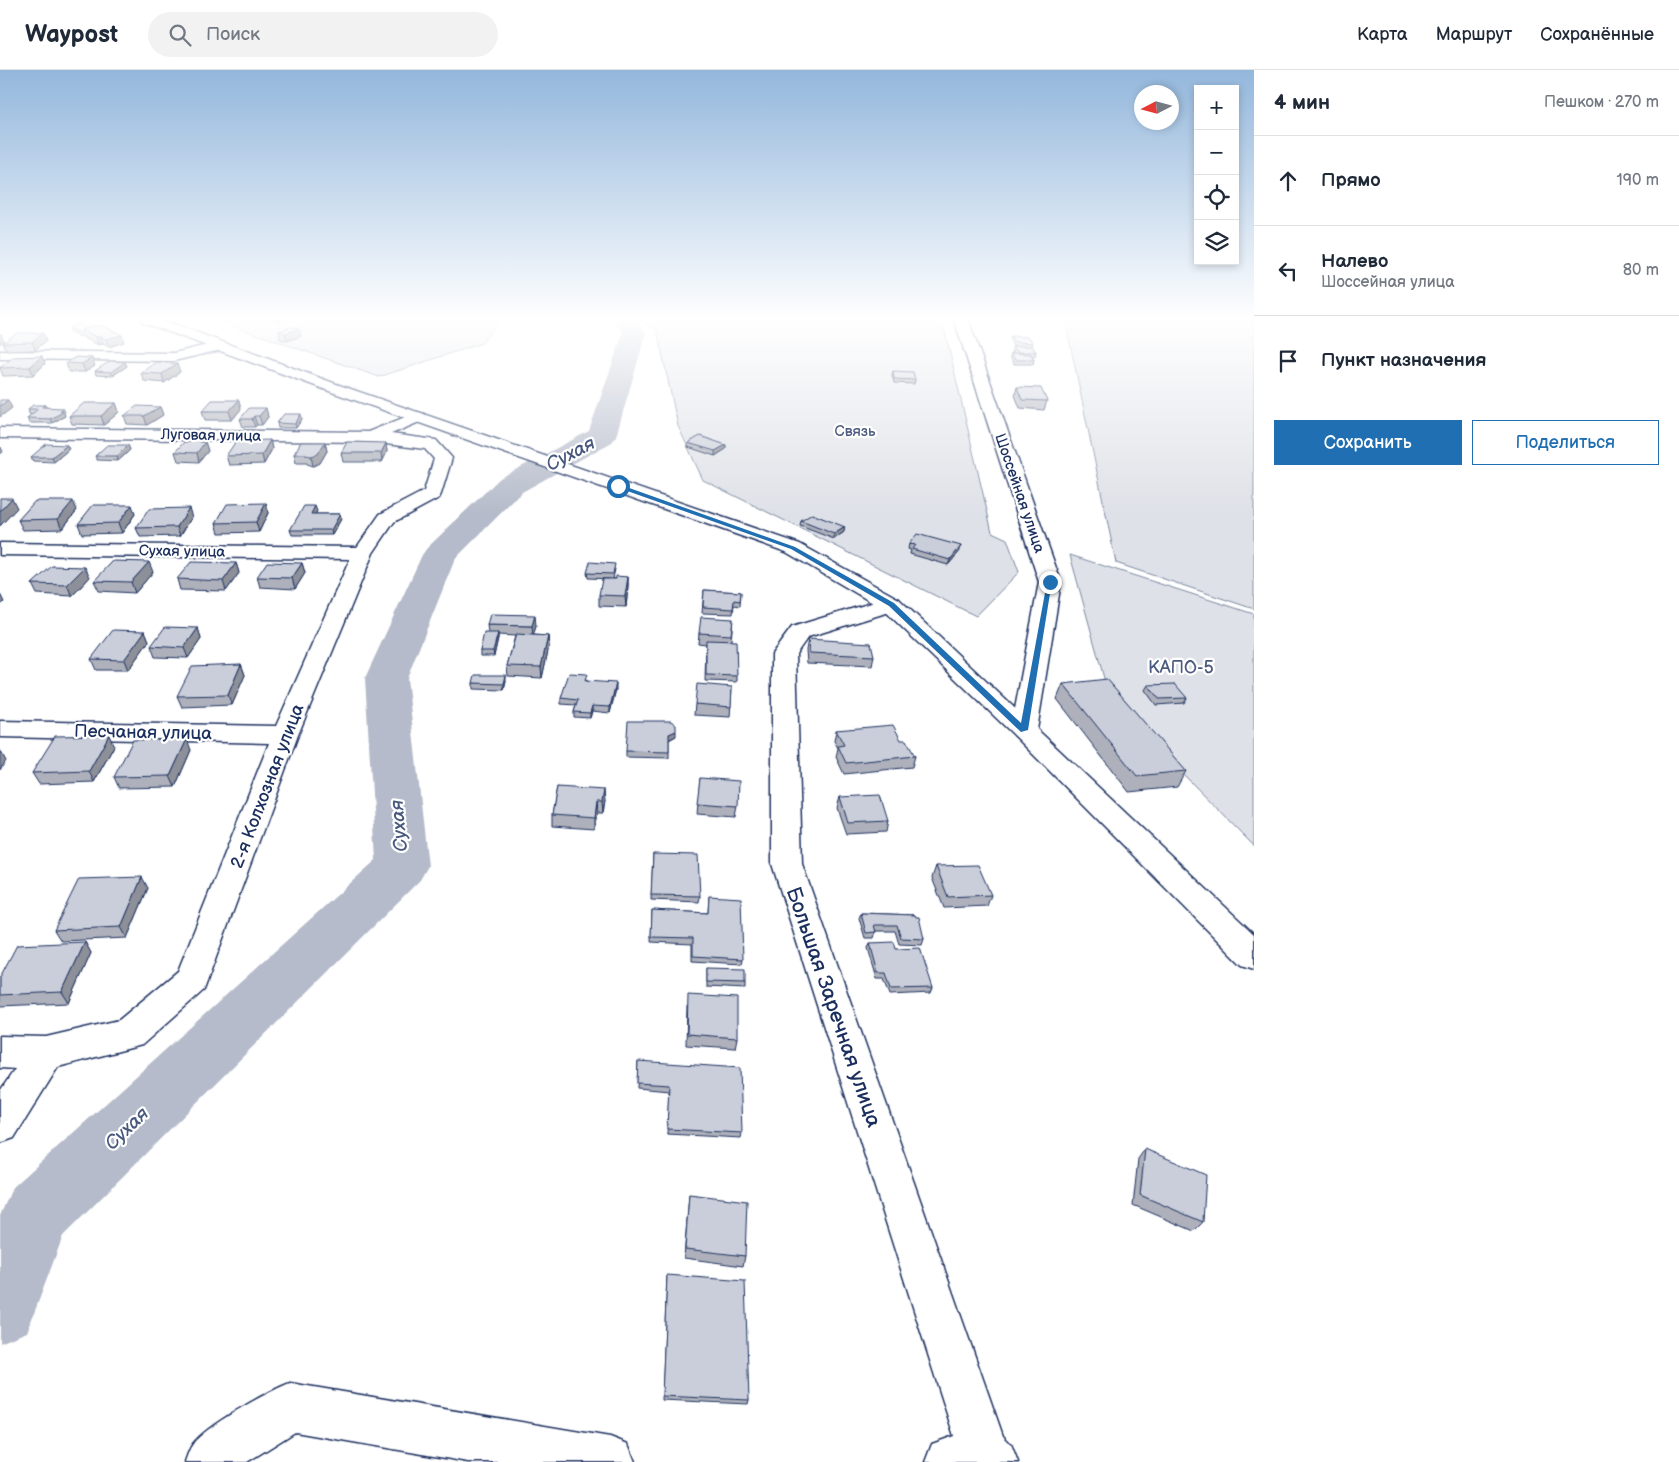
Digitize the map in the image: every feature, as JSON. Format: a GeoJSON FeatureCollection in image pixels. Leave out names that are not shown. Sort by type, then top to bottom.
{"type":"FeatureCollection","features":[{"type":"Feature","properties":{"kind":"street"},"geometry":{"type":"LineString","coordinates":[[326,384],[793,548],[892,604],[1254,955]]}},
{"type":"Feature","properties":{"kind":"street","name":"Шоссейная улица"},"geometry":{"type":"LineString","coordinates":[[983,384],[1050,582],[1024,730]]}},
{"type":"Feature","properties":{"kind":"street","name":"Луговая улица"},"geometry":{"type":"LineString","coordinates":[[0,433],[370,437],[418,417]]}},
{"type":"Feature","properties":{"kind":"street","name":"2-я Колхозная улица"},"geometry":{"type":"LineString","coordinates":[[0,1052],[46,1053],[129,1034],[192,980],[286,735],[363,553],[388,518],[432,494],[443,458],[430,444],[370,437]]}},
{"type":"Feature","properties":{"kind":"street","name":"Сухая улица"},"geometry":{"type":"LineString","coordinates":[[0,549],[363,553]]}},
{"type":"Feature","properties":{"kind":"street","name":"Большая Заречная улица"},"geometry":{"type":"LineString","coordinates":[[892,604],[800,632],[784,654],[787,864],[976,1459]]}},
{"type":"Feature","properties":{"kind":"street","name":"Песчаная улица"},"geometry":{"type":"LineString","coordinates":[[0,729],[286,735]]}},
{"type":"Feature","properties":{"kind":"street"},"geometry":{"type":"LineString","coordinates":[[0,1125],[46,1053]]}},
{"type":"Feature","properties":{"kind":"street"},"geometry":{"type":"LineString","coordinates":[[210,1462],[226,1447],[290,1407],[610,1462]]}},
{"type":"Feature","properties":{"kind":"green space","name":"Связь"},"geometry":{"type":"Polygon","coordinates":[[[669,384],[957,384],[992,532],[1007,539],[1019,572],[976,616],[703,480],[678,426],[669,384]]]}},
{"type":"Feature","properties":{"kind":"green space"},"geometry":{"type":"Polygon","coordinates":[[[1079,384],[1254,384],[1254,609],[1116,563],[1079,384]]]}},
{"type":"Feature","properties":{"kind":"green space","name":"КАПО-5"},"geometry":{"type":"Polygon","coordinates":[[[1070,555],[1254,614],[1254,846],[1110,700],[1070,555]]]}},
{"type":"Feature","properties":{"kind":"building"},"geometry":{"type":"Polygon","coordinates":[[[1017,387],[1041,388],[1047,401],[1022,400],[1017,387]]]}},
{"type":"Feature","properties":{"kind":"building"},"geometry":{"type":"Polygon","coordinates":[[[0,400],[8,400],[0,406],[0,400]]]}},
{"type":"Feature","properties":{"kind":"building"},"geometry":{"type":"Polygon","coordinates":[[[212,400],[239,400],[229,411],[202,411],[212,400]]]}},
{"type":"Feature","properties":{"kind":"building"},"geometry":{"type":"Polygon","coordinates":[[[84,403],[116,403],[101,416],[69,416],[84,403]]]}},
{"type":"Feature","properties":{"kind":"building"},"geometry":{"type":"Polygon","coordinates":[[[33,405],[63,408],[60,411],[63,412],[50,419],[27,418],[38,409],[28,409],[33,405]]]}},
{"type":"Feature","properties":{"kind":"building"},"geometry":{"type":"Polygon","coordinates":[[[137,406],[160,407],[144,416],[124,416],[137,406]]]}},
{"type":"Feature","properties":{"kind":"building"},"geometry":{"type":"Polygon","coordinates":[[[249,408],[266,408],[259,416],[254,416],[252,419],[240,419],[249,408]]]}},
{"type":"Feature","properties":{"kind":"building"},"geometry":{"type":"Polygon","coordinates":[[[284,414],[301,414],[295,424],[277,423],[284,414]]]}},
{"type":"Feature","properties":{"kind":"building"},"geometry":{"type":"Polygon","coordinates":[[[700,436],[726,445],[715,451],[688,443],[700,436]]]}},
{"type":"Feature","properties":{"kind":"building"},"geometry":{"type":"Polygon","coordinates":[[[194,438],[202,438],[199,442],[205,442],[197,453],[175,452],[184,442],[190,442],[194,438]]]}},
{"type":"Feature","properties":{"kind":"building"},"geometry":{"type":"Polygon","coordinates":[[[270,440],[262,455],[226,456],[236,441],[270,440]]]}},
{"type":"Feature","properties":{"kind":"building"},"geometry":{"type":"Polygon","coordinates":[[[301,442],[325,442],[318,454],[311,456],[294,454],[301,442]]]}},
{"type":"Feature","properties":{"kind":"building"},"geometry":{"type":"Polygon","coordinates":[[[347,442],[386,443],[381,453],[341,453],[347,442]]]}},
{"type":"Feature","properties":{"kind":"building"},"geometry":{"type":"Polygon","coordinates":[[[46,444],[67,445],[52,457],[31,457],[46,444]]]}},
{"type":"Feature","properties":{"kind":"building"},"geometry":{"type":"Polygon","coordinates":[[[107,445],[128,445],[117,456],[95,456],[107,445]]]}},
{"type":"Feature","properties":{"kind":"building"},"geometry":{"type":"Polygon","coordinates":[[[0,498],[12,498],[0,511],[0,498]]]}},
{"type":"Feature","properties":{"kind":"building"},"geometry":{"type":"Polygon","coordinates":[[[35,501],[73,501],[58,519],[18,520],[35,501]]]}},
{"type":"Feature","properties":{"kind":"building"},"geometry":{"type":"Polygon","coordinates":[[[266,503],[256,522],[216,523],[227,504],[266,503]]]}},
{"type":"Feature","properties":{"kind":"building"},"geometry":{"type":"Polygon","coordinates":[[[93,505],[132,505],[118,523],[78,524],[93,505]]]}},
{"type":"Feature","properties":{"kind":"building"},"geometry":{"type":"Polygon","coordinates":[[[304,506],[315,506],[311,514],[340,514],[331,530],[290,530],[304,506]]]}},
{"type":"Feature","properties":{"kind":"building"},"geometry":{"type":"Polygon","coordinates":[[[189,508],[177,527],[136,528],[149,509],[189,508]]]}},
{"type":"Feature","properties":{"kind":"building"},"geometry":{"type":"Polygon","coordinates":[[[812,514],[845,527],[834,534],[801,521],[812,514]]]}},
{"type":"Feature","properties":{"kind":"building"},"geometry":{"type":"Polygon","coordinates":[[[917,534],[961,546],[950,560],[912,549],[915,545],[909,544],[917,534]]]}},
{"type":"Feature","properties":{"kind":"building"},"geometry":{"type":"Polygon","coordinates":[[[113,561],[149,562],[131,582],[94,581],[113,561]]]}},
{"type":"Feature","properties":{"kind":"building"},"geometry":{"type":"Polygon","coordinates":[[[191,562],[236,563],[223,581],[177,579],[191,562]]]}},
{"type":"Feature","properties":{"kind":"building"},"geometry":{"type":"Polygon","coordinates":[[[267,562],[302,563],[292,578],[257,577],[267,562]]]}},
{"type":"Feature","properties":{"kind":"building"},"geometry":{"type":"Polygon","coordinates":[[[590,562],[615,564],[613,574],[587,573],[590,562]]]}},
{"type":"Feature","properties":{"kind":"building"},"geometry":{"type":"Polygon","coordinates":[[[52,566],[85,567],[67,585],[32,584],[52,566]]]}},
{"type":"Feature","properties":{"kind":"building"},"geometry":{"type":"Polygon","coordinates":[[[616,576],[628,577],[625,596],[599,595],[602,579],[616,579],[616,576]]]}},
{"type":"Feature","properties":{"kind":"building"},"geometry":{"type":"Polygon","coordinates":[[[704,590],[741,592],[740,601],[734,600],[733,609],[703,607],[704,590]]]}},
{"type":"Feature","properties":{"kind":"building"},"geometry":{"type":"Polygon","coordinates":[[[490,614],[535,615],[532,626],[487,625],[490,614]]]}},
{"type":"Feature","properties":{"kind":"building"},"geometry":{"type":"Polygon","coordinates":[[[701,617],[733,619],[731,635],[699,633],[701,617]]]}},
{"type":"Feature","properties":{"kind":"building"},"geometry":{"type":"Polygon","coordinates":[[[165,627],[198,628],[184,648],[151,646],[165,627]]]}},
{"type":"Feature","properties":{"kind":"building"},"geometry":{"type":"Polygon","coordinates":[[[113,630],[145,631],[124,660],[91,659],[113,630]]]}},
{"type":"Feature","properties":{"kind":"building"},"geometry":{"type":"Polygon","coordinates":[[[484,633],[498,633],[493,651],[480,651],[484,633]]]}},
{"type":"Feature","properties":{"kind":"building"},"geometry":{"type":"Polygon","coordinates":[[[516,634],[548,636],[541,667],[507,666],[516,634]]]}},
{"type":"Feature","properties":{"kind":"building"},"geometry":{"type":"Polygon","coordinates":[[[808,639],[871,643],[874,656],[809,653],[808,639]]]}},
{"type":"Feature","properties":{"kind":"building"},"geometry":{"type":"Polygon","coordinates":[[[706,640],[736,641],[737,676],[706,675],[706,640]]]}},
{"type":"Feature","properties":{"kind":"building"},"geometry":{"type":"Polygon","coordinates":[[[241,664],[228,695],[177,696],[192,666],[241,664]]]}},
{"type":"Feature","properties":{"kind":"building"},"geometry":{"type":"Polygon","coordinates":[[[569,673],[587,674],[585,681],[616,683],[610,707],[592,706],[590,713],[574,712],[578,700],[561,698],[569,673]]]}},
{"type":"Feature","properties":{"kind":"building"},"geometry":{"type":"Polygon","coordinates":[[[475,675],[506,675],[504,684],[473,683],[475,675]]]}},
{"type":"Feature","properties":{"kind":"building"},"geometry":{"type":"Polygon","coordinates":[[[1107,679],[1186,771],[1137,776],[1063,684],[1107,679]]]}},
{"type":"Feature","properties":{"kind":"building"},"geometry":{"type":"Polygon","coordinates":[[[697,684],[732,687],[731,707],[695,704],[697,684]]]}},
{"type":"Feature","properties":{"kind":"building"},"geometry":{"type":"Polygon","coordinates":[[[1175,684],[1187,698],[1159,699],[1148,685],[1175,684]]]}},
{"type":"Feature","properties":{"kind":"building"},"geometry":{"type":"Polygon","coordinates":[[[628,721],[671,721],[676,725],[676,731],[669,734],[669,752],[626,751],[628,721]]]}},
{"type":"Feature","properties":{"kind":"building"},"geometry":{"type":"Polygon","coordinates":[[[893,725],[901,740],[906,740],[915,756],[846,763],[838,746],[844,745],[836,730],[893,725]]]}},
{"type":"Feature","properties":{"kind":"building"},"geometry":{"type":"Polygon","coordinates":[[[109,735],[89,771],[32,773],[55,736],[109,735]]]}},
{"type":"Feature","properties":{"kind":"building"},"geometry":{"type":"Polygon","coordinates":[[[187,739],[170,776],[114,777],[133,740],[187,739]]]}},
{"type":"Feature","properties":{"kind":"building"},"geometry":{"type":"Polygon","coordinates":[[[700,778],[739,781],[738,806],[697,803],[700,778]]]}},
{"type":"Feature","properties":{"kind":"building"},"geometry":{"type":"Polygon","coordinates":[[[557,787],[604,790],[602,802],[596,802],[594,818],[552,815],[557,787]]]}},
{"type":"Feature","properties":{"kind":"building"},"geometry":{"type":"Polygon","coordinates":[[[880,795],[888,821],[848,823],[840,797],[880,795]]]}},
{"type":"Feature","properties":{"kind":"building"},"geometry":{"type":"Polygon","coordinates":[[[653,854],[698,855],[700,896],[651,895],[653,854]]]}},
{"type":"Feature","properties":{"kind":"building"},"geometry":{"type":"Polygon","coordinates":[[[978,865],[991,895],[948,897],[936,866],[978,865]]]}},
{"type":"Feature","properties":{"kind":"building"},"geometry":{"type":"Polygon","coordinates":[[[142,877],[121,927],[54,930],[79,879],[142,877]]]}},
{"type":"Feature","properties":{"kind":"building"},"geometry":{"type":"Polygon","coordinates":[[[709,896],[741,898],[743,959],[693,956],[693,938],[651,937],[652,910],[708,913],[709,896]]]}},
{"type":"Feature","properties":{"kind":"building"},"geometry":{"type":"Polygon","coordinates":[[[861,913],[915,915],[919,917],[924,939],[901,938],[897,925],[874,925],[876,932],[866,933],[861,913]]]}},
{"type":"Feature","properties":{"kind":"building"},"geometry":{"type":"Polygon","coordinates":[[[85,942],[62,992],[0,995],[0,977],[17,945],[85,942]]]}},
{"type":"Feature","properties":{"kind":"building"},"geometry":{"type":"Polygon","coordinates":[[[894,942],[896,949],[920,948],[933,988],[891,989],[886,973],[878,973],[870,943],[894,942]]]}},
{"type":"Feature","properties":{"kind":"building"},"geometry":{"type":"Polygon","coordinates":[[[706,968],[745,969],[745,983],[706,982],[706,968]]]}},
{"type":"Feature","properties":{"kind":"building"},"geometry":{"type":"Polygon","coordinates":[[[688,995],[737,998],[737,1038],[687,1034],[688,995]]]}},
{"type":"Feature","properties":{"kind":"building"},"geometry":{"type":"Polygon","coordinates":[[[638,1061],[740,1068],[742,1133],[667,1129],[669,1085],[637,1083],[638,1061]]]}},
{"type":"Feature","properties":{"kind":"building"},"geometry":{"type":"Polygon","coordinates":[[[1145,1149],[1206,1175],[1203,1222],[1140,1195],[1145,1149]]]}},
{"type":"Feature","properties":{"kind":"building"},"geometry":{"type":"Polygon","coordinates":[[[689,1194],[747,1201],[745,1256],[685,1249],[689,1194]]]}},
{"type":"Feature","properties":{"kind":"building"},"geometry":{"type":"Polygon","coordinates":[[[667,1275],[745,1281],[749,1400],[662,1396],[667,1275]]]}},
{"type":"Feature","properties":{"kind":"waterway","name":"Сухая"},"geometry":{"type":"LineString","coordinates":[[0,1305],[37,1213],[402,866],[386,678],[439,555],[511,485],[602,436],[619,384]]}},
{"type":"Feature","properties":{"kind":"route"},"geometry":{"type":"LineString","coordinates":[[618,486],[793,548],[892,604],[1024,730],[1050,582]]}}]}
